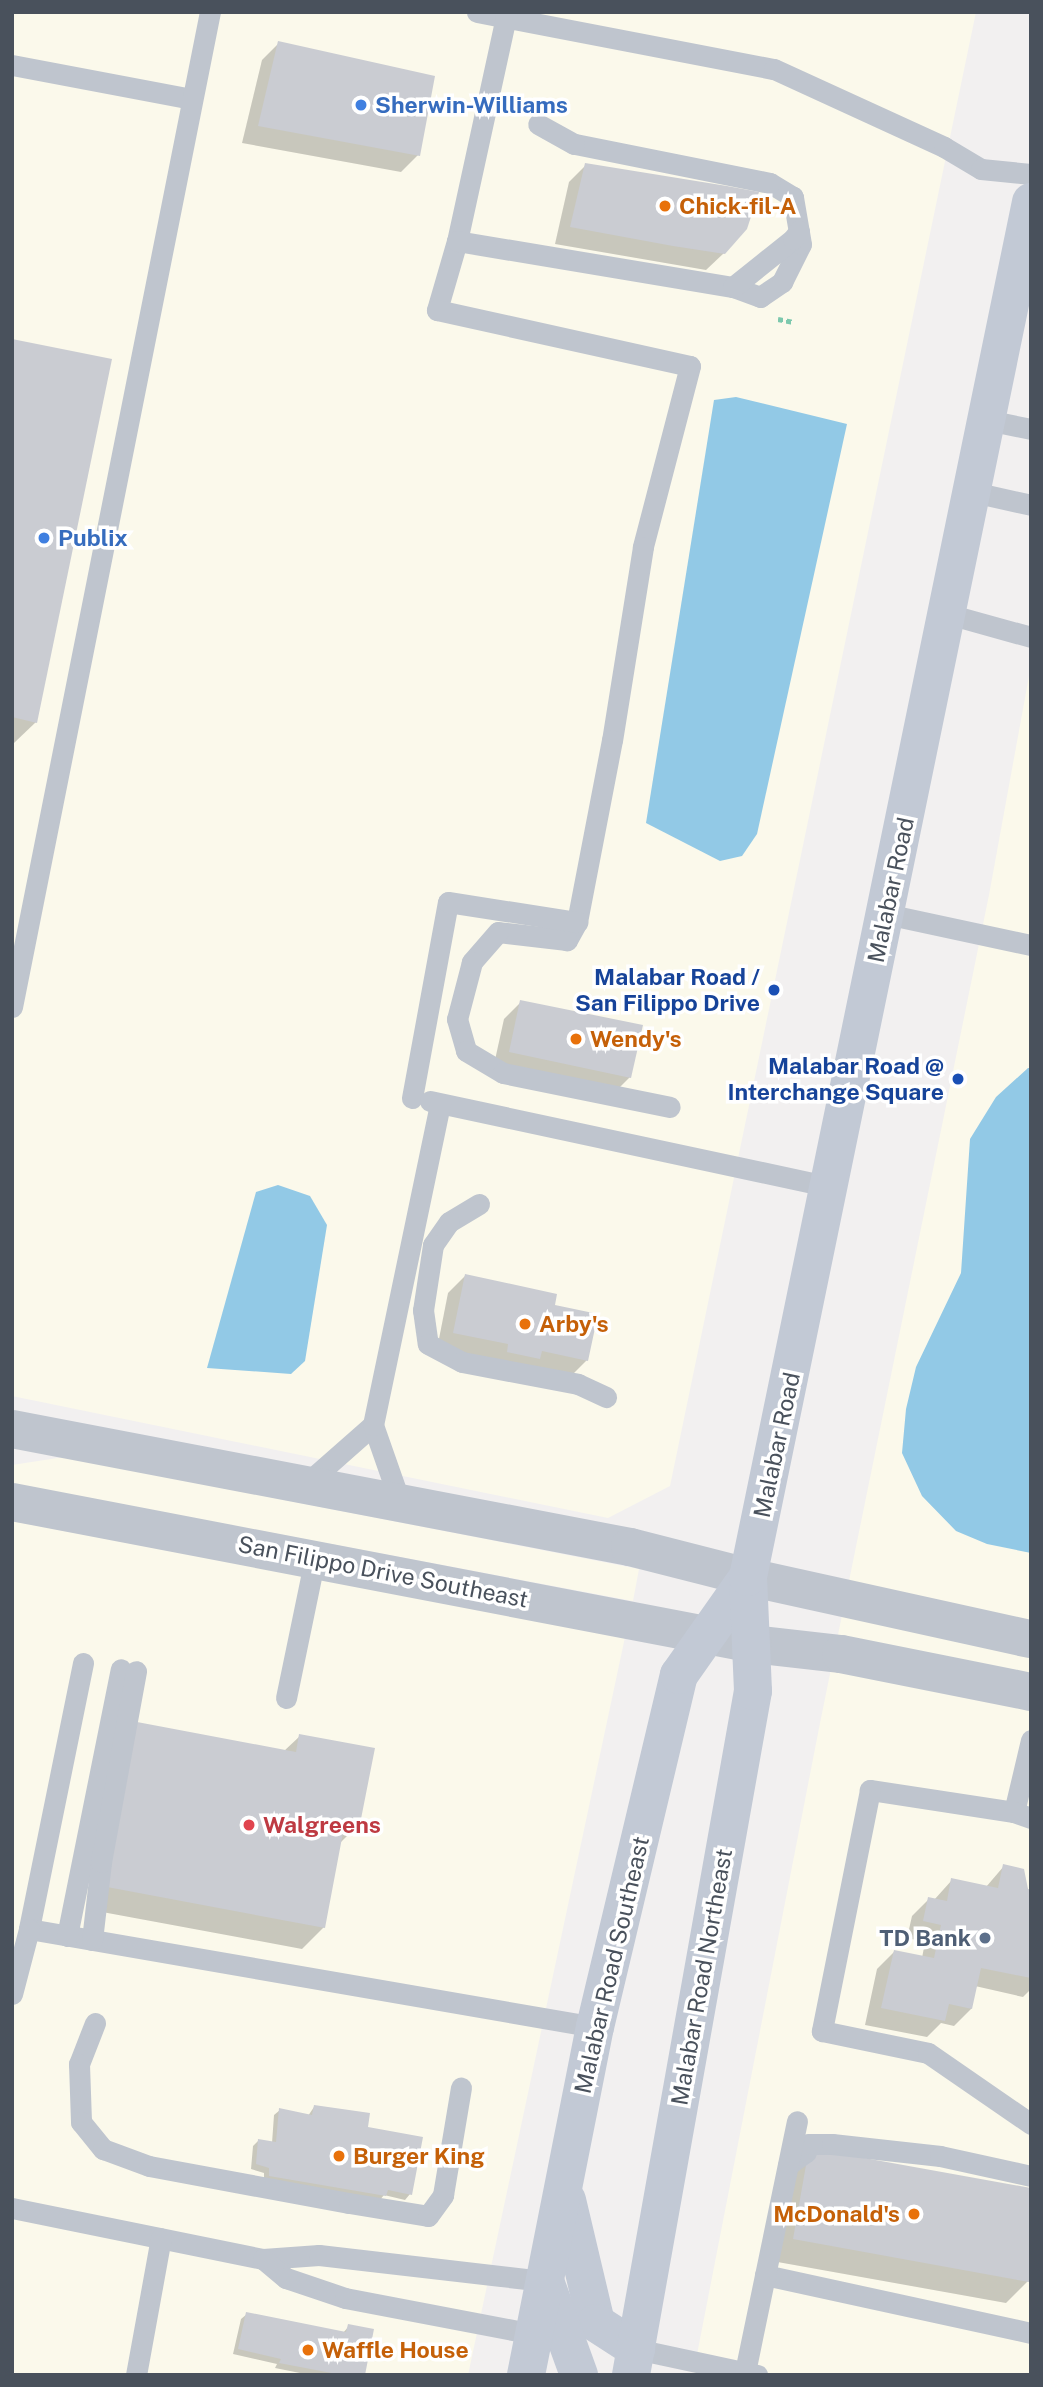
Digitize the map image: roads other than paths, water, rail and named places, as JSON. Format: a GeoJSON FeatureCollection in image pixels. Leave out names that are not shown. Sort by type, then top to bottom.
{"type":"FeatureCollection","features":[{"type":"Feature","properties":{"kind":"main road","name":"Malabar Road"},"geometry":{"type":"LineString","coordinates":[[748,1577],[1031,202]]}},
{"type":"Feature","properties":{"kind":"main road","name":"Malabar Road Southeast"},"geometry":{"type":"LineString","coordinates":[[526,2375],[595,2027],[679,1675],[748,1577]]}},
{"type":"Feature","properties":{"kind":"main road","name":"Malabar Road Northeast"},"geometry":{"type":"LineString","coordinates":[[633,2362],[754,1691],[748,1577]]}},
{"type":"Feature","properties":{"kind":"main road"},"geometry":{"type":"LineString","coordinates":[[564,2188],[596,2323],[633,2362]]}},
{"type":"Feature","properties":{"kind":"main road"},"geometry":{"type":"LineString","coordinates":[[545,2281],[579,2375]]}},
{"type":"Feature","properties":{"kind":"street"},"geometry":{"type":"LineString","coordinates":[[12,1429],[630,1547],[748,1577],[1031,1639]]}},
{"type":"Feature","properties":{"kind":"street"},"geometry":{"type":"LineString","coordinates":[[12,1446],[63,1438]]}},
{"type":"Feature","properties":{"kind":"street","name":"San Filippo Drive Southeast"},"geometry":{"type":"LineString","coordinates":[[12,1502],[707,1632],[753,1644],[841,1654],[1031,1692]]}},
{"type":"Feature","properties":{"kind":"lane"},"geometry":{"type":"LineString","coordinates":[[12,1007],[210,12]]}},
{"type":"Feature","properties":{"kind":"lane"},"geometry":{"type":"LineString","coordinates":[[477,12],[506,15],[774,69],[944,147],[981,169],[1031,174]]}},
{"type":"Feature","properties":{"kind":"lane"},"geometry":{"type":"LineString","coordinates":[[506,15],[457,241],[437,310],[690,366],[643,547],[612,740],[577,922],[567,940],[498,932],[472,962],[457,1019],[467,1051],[503,1073],[670,1107]]}},
{"type":"Feature","properties":{"kind":"lane"},"geometry":{"type":"LineString","coordinates":[[12,65],[192,99]]}},
{"type":"Feature","properties":{"kind":"lane"},"geometry":{"type":"LineString","coordinates":[[457,241],[733,288],[793,239],[799,230],[793,197],[770,183],[574,144],[538,124]]}},
{"type":"Feature","properties":{"kind":"lane"},"geometry":{"type":"LineString","coordinates":[[987,420],[1031,429]]}},
{"type":"Feature","properties":{"kind":"lane"},"geometry":{"type":"LineString","coordinates":[[973,492],[1031,505]]}},
{"type":"Feature","properties":{"kind":"lane"},"geometry":{"type":"LineString","coordinates":[[948,614],[1031,637]]}},
{"type":"Feature","properties":{"kind":"lane"},"geometry":{"type":"LineString","coordinates":[[400,1502],[373,1425],[427,1101],[448,902],[577,922]]}},
{"type":"Feature","properties":{"kind":"lane"},"geometry":{"type":"LineString","coordinates":[[886,914],[1031,944]]}},
{"type":"Feature","properties":{"kind":"lane"},"geometry":{"type":"LineString","coordinates":[[427,1101],[830,1187]]}},
{"type":"Feature","properties":{"kind":"lane"},"geometry":{"type":"LineString","coordinates":[[479,1204],[449,1222],[433,1245],[423,1310],[428,1344],[463,1362],[578,1384],[606,1398]]}},
{"type":"Feature","properties":{"kind":"lane"},"geometry":{"type":"LineString","coordinates":[[306,1484],[373,1425]]}},
{"type":"Feature","properties":{"kind":"lane"},"geometry":{"type":"LineString","coordinates":[[286,1698],[315,1558]]}},
{"type":"Feature","properties":{"kind":"lane"},"geometry":{"type":"LineString","coordinates":[[12,1994],[29,1929],[83,1663]]}},
{"type":"Feature","properties":{"kind":"lane"},"geometry":{"type":"LineString","coordinates":[[67,1936],[128,1670],[92,1940]]}},
{"type":"Feature","properties":{"kind":"lane"},"geometry":{"type":"LineString","coordinates":[[1031,1740],[1022,1815],[870,1790],[822,2031],[928,2053],[1031,2124]]}},
{"type":"Feature","properties":{"kind":"lane"},"geometry":{"type":"LineString","coordinates":[[29,1929],[595,2027]]}},
{"type":"Feature","properties":{"kind":"lane"},"geometry":{"type":"LineString","coordinates":[[95,2022],[79,2064],[80,2122],[103,2149],[149,2166],[349,2203],[428,2216],[443,2195],[461,2088]]}},
{"type":"Feature","properties":{"kind":"lane"},"geometry":{"type":"LineString","coordinates":[[633,2362],[751,2373],[765,2275],[797,2121]]}},
{"type":"Feature","properties":{"kind":"lane"},"geometry":{"type":"LineString","coordinates":[[788,2165],[806,2152],[808,2144],[832,2144],[940,2156],[1031,2176]]}},
{"type":"Feature","properties":{"kind":"lane"},"geometry":{"type":"LineString","coordinates":[[12,2208],[263,2259],[319,2255],[545,2281]]}},
{"type":"Feature","properties":{"kind":"lane"},"geometry":{"type":"LineString","coordinates":[[136,2375],[161,2238]]}},
{"type":"Feature","properties":{"kind":"lane"},"geometry":{"type":"LineString","coordinates":[[263,2259],[286,2278],[345,2298],[534,2334]]}},
{"type":"Feature","properties":{"kind":"lane"},"geometry":{"type":"LineString","coordinates":[[765,2275],[1031,2333]]}},
{"type":"Feature","properties":{"kind":"water"},"geometry":{"type":"Polygon","coordinates":[[[736,397],[847,424],[757,834],[742,856],[720,861],[646,823],[714,400],[736,397]]]}},
{"type":"Feature","properties":{"kind":"water"},"geometry":{"type":"Polygon","coordinates":[[[1031,1068],[1031,1553],[987,1544],[956,1531],[922,1496],[902,1453],[906,1409],[916,1367],[961,1273],[970,1139],[996,1097],[1031,1068]]]}},
{"type":"Feature","properties":{"kind":"water"},"geometry":{"type":"Polygon","coordinates":[[[278,1185],[310,1196],[327,1225],[305,1361],[291,1374],[207,1368],[256,1192],[278,1185]]]}},
{"type":"Feature","properties":{"kind":"place","name":"Sherwin-Williams"},"geometry":{"type":"Point","coordinates":[361,105]}},
{"type":"Feature","properties":{"kind":"place","name":"Chick-fil-A"},"geometry":{"type":"Point","coordinates":[665,206]}},
{"type":"Feature","properties":{"kind":"place","name":"Publix"},"geometry":{"type":"Point","coordinates":[44,538]}},
{"type":"Feature","properties":{"kind":"place","name":"Malabar Road / San Filippo Drive"},"geometry":{"type":"Point","coordinates":[774,990]}},
{"type":"Feature","properties":{"kind":"place","name":"Wendy's"},"geometry":{"type":"Point","coordinates":[576,1039]}},
{"type":"Feature","properties":{"kind":"place","name":"Malabar Road @ Interchange Square"},"geometry":{"type":"Point","coordinates":[958,1079]}},
{"type":"Feature","properties":{"kind":"place","name":"Arby's"},"geometry":{"type":"Point","coordinates":[525,1324]}},
{"type":"Feature","properties":{"kind":"place","name":"Walgreens"},"geometry":{"type":"Point","coordinates":[249,1825]}},
{"type":"Feature","properties":{"kind":"place","name":"TD Bank"},"geometry":{"type":"Point","coordinates":[985,1938]}},
{"type":"Feature","properties":{"kind":"place","name":"Burger King"},"geometry":{"type":"Point","coordinates":[339,2156]}},
{"type":"Feature","properties":{"kind":"place","name":"McDonald's"},"geometry":{"type":"Point","coordinates":[914,2214]}},
{"type":"Feature","properties":{"kind":"place","name":"Waffle House"},"geometry":{"type":"Point","coordinates":[308,2350]}}]}
